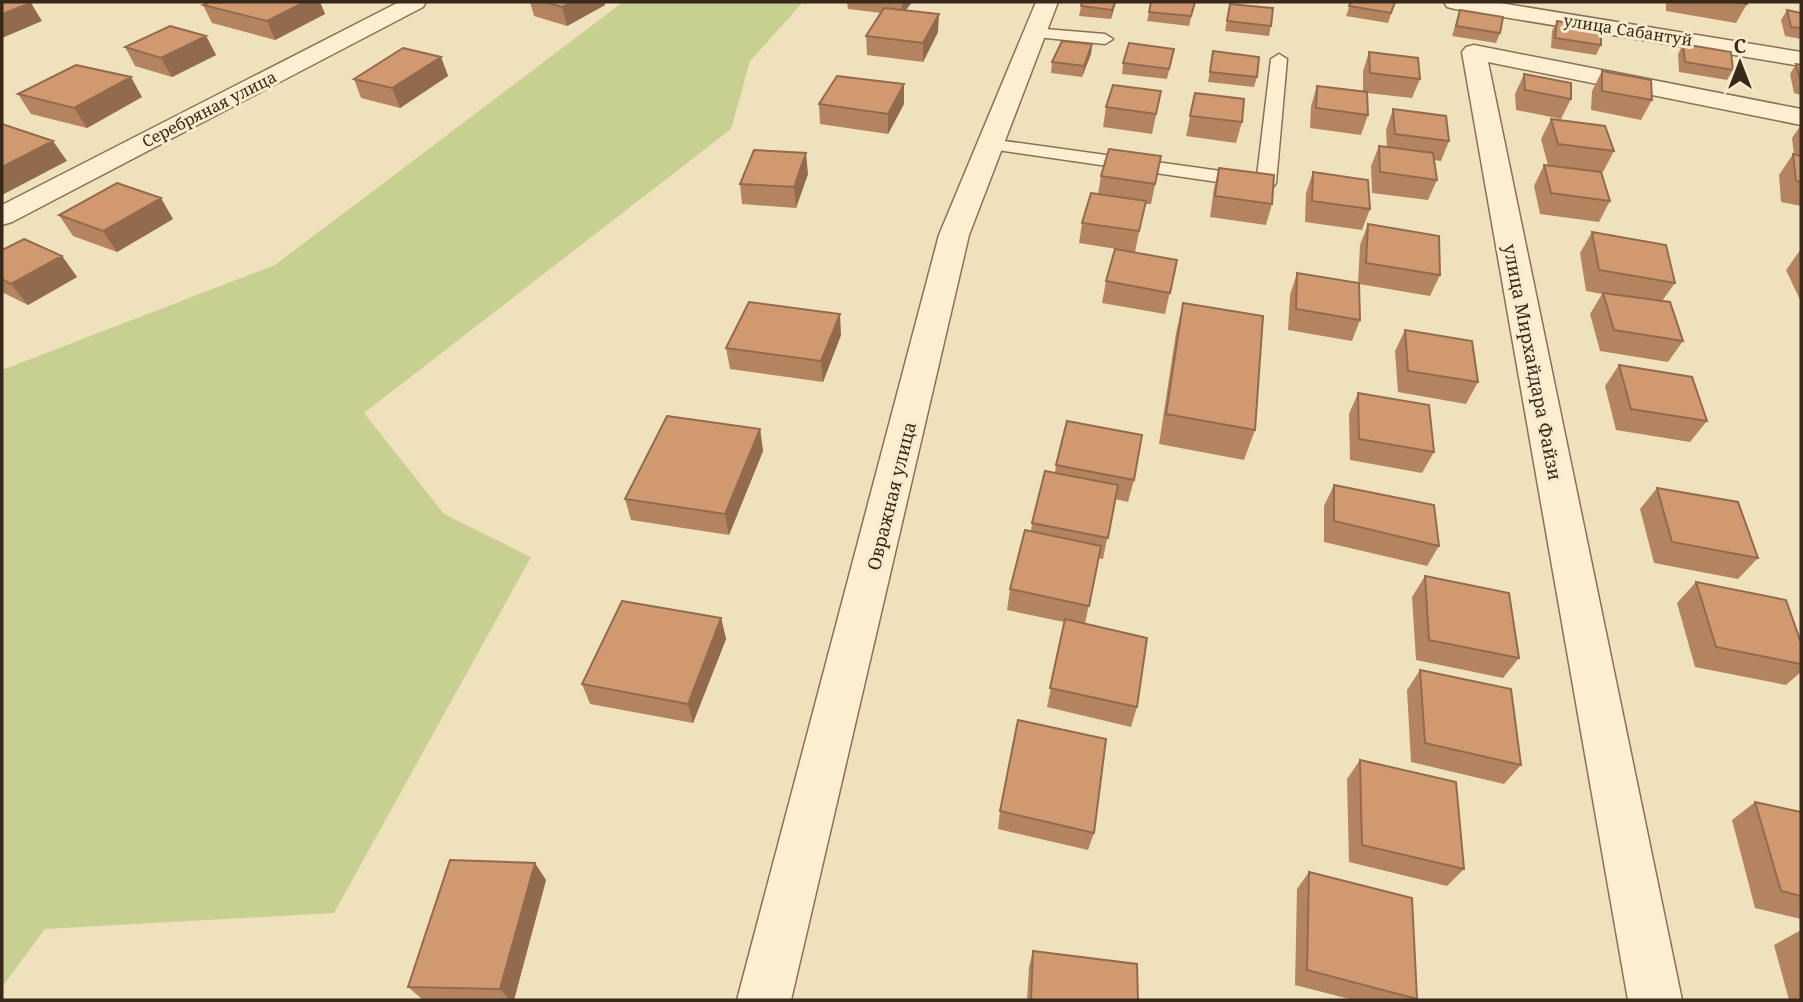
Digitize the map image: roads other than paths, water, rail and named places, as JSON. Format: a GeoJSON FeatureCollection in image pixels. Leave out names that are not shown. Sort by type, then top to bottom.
{"type":"FeatureCollection","features":[{"type":"Feature","properties":{"kind":"street","name":"Серебряная улица"},"geometry":{"type":"LineString","coordinates":[[2,216],[415,2]]}},
{"type":"Feature","properties":{"kind":"street","name":"улица Сабантуй"},"geometry":{"type":"LineString","coordinates":[[1455,2],[1801,59]]}},
{"type":"Feature","properties":{"kind":"street","name":"Овражная улица"},"geometry":{"type":"LineString","coordinates":[[764,1000],[954,235],[1040,17]]}},
{"type":"Feature","properties":{"kind":"street","name":"улица Мирхайдара Файзи"},"geometry":{"type":"LineString","coordinates":[[1655,1000],[1474,52],[1801,117]]}},
{"type":"Feature","properties":{"kind":"lane"},"geometry":{"type":"LineString","coordinates":[[1040,17],[1105,39]]}},
{"type":"Feature","properties":{"kind":"lane"},"geometry":{"type":"LineString","coordinates":[[990,144],[1266,183],[1279,58]]}}]}
